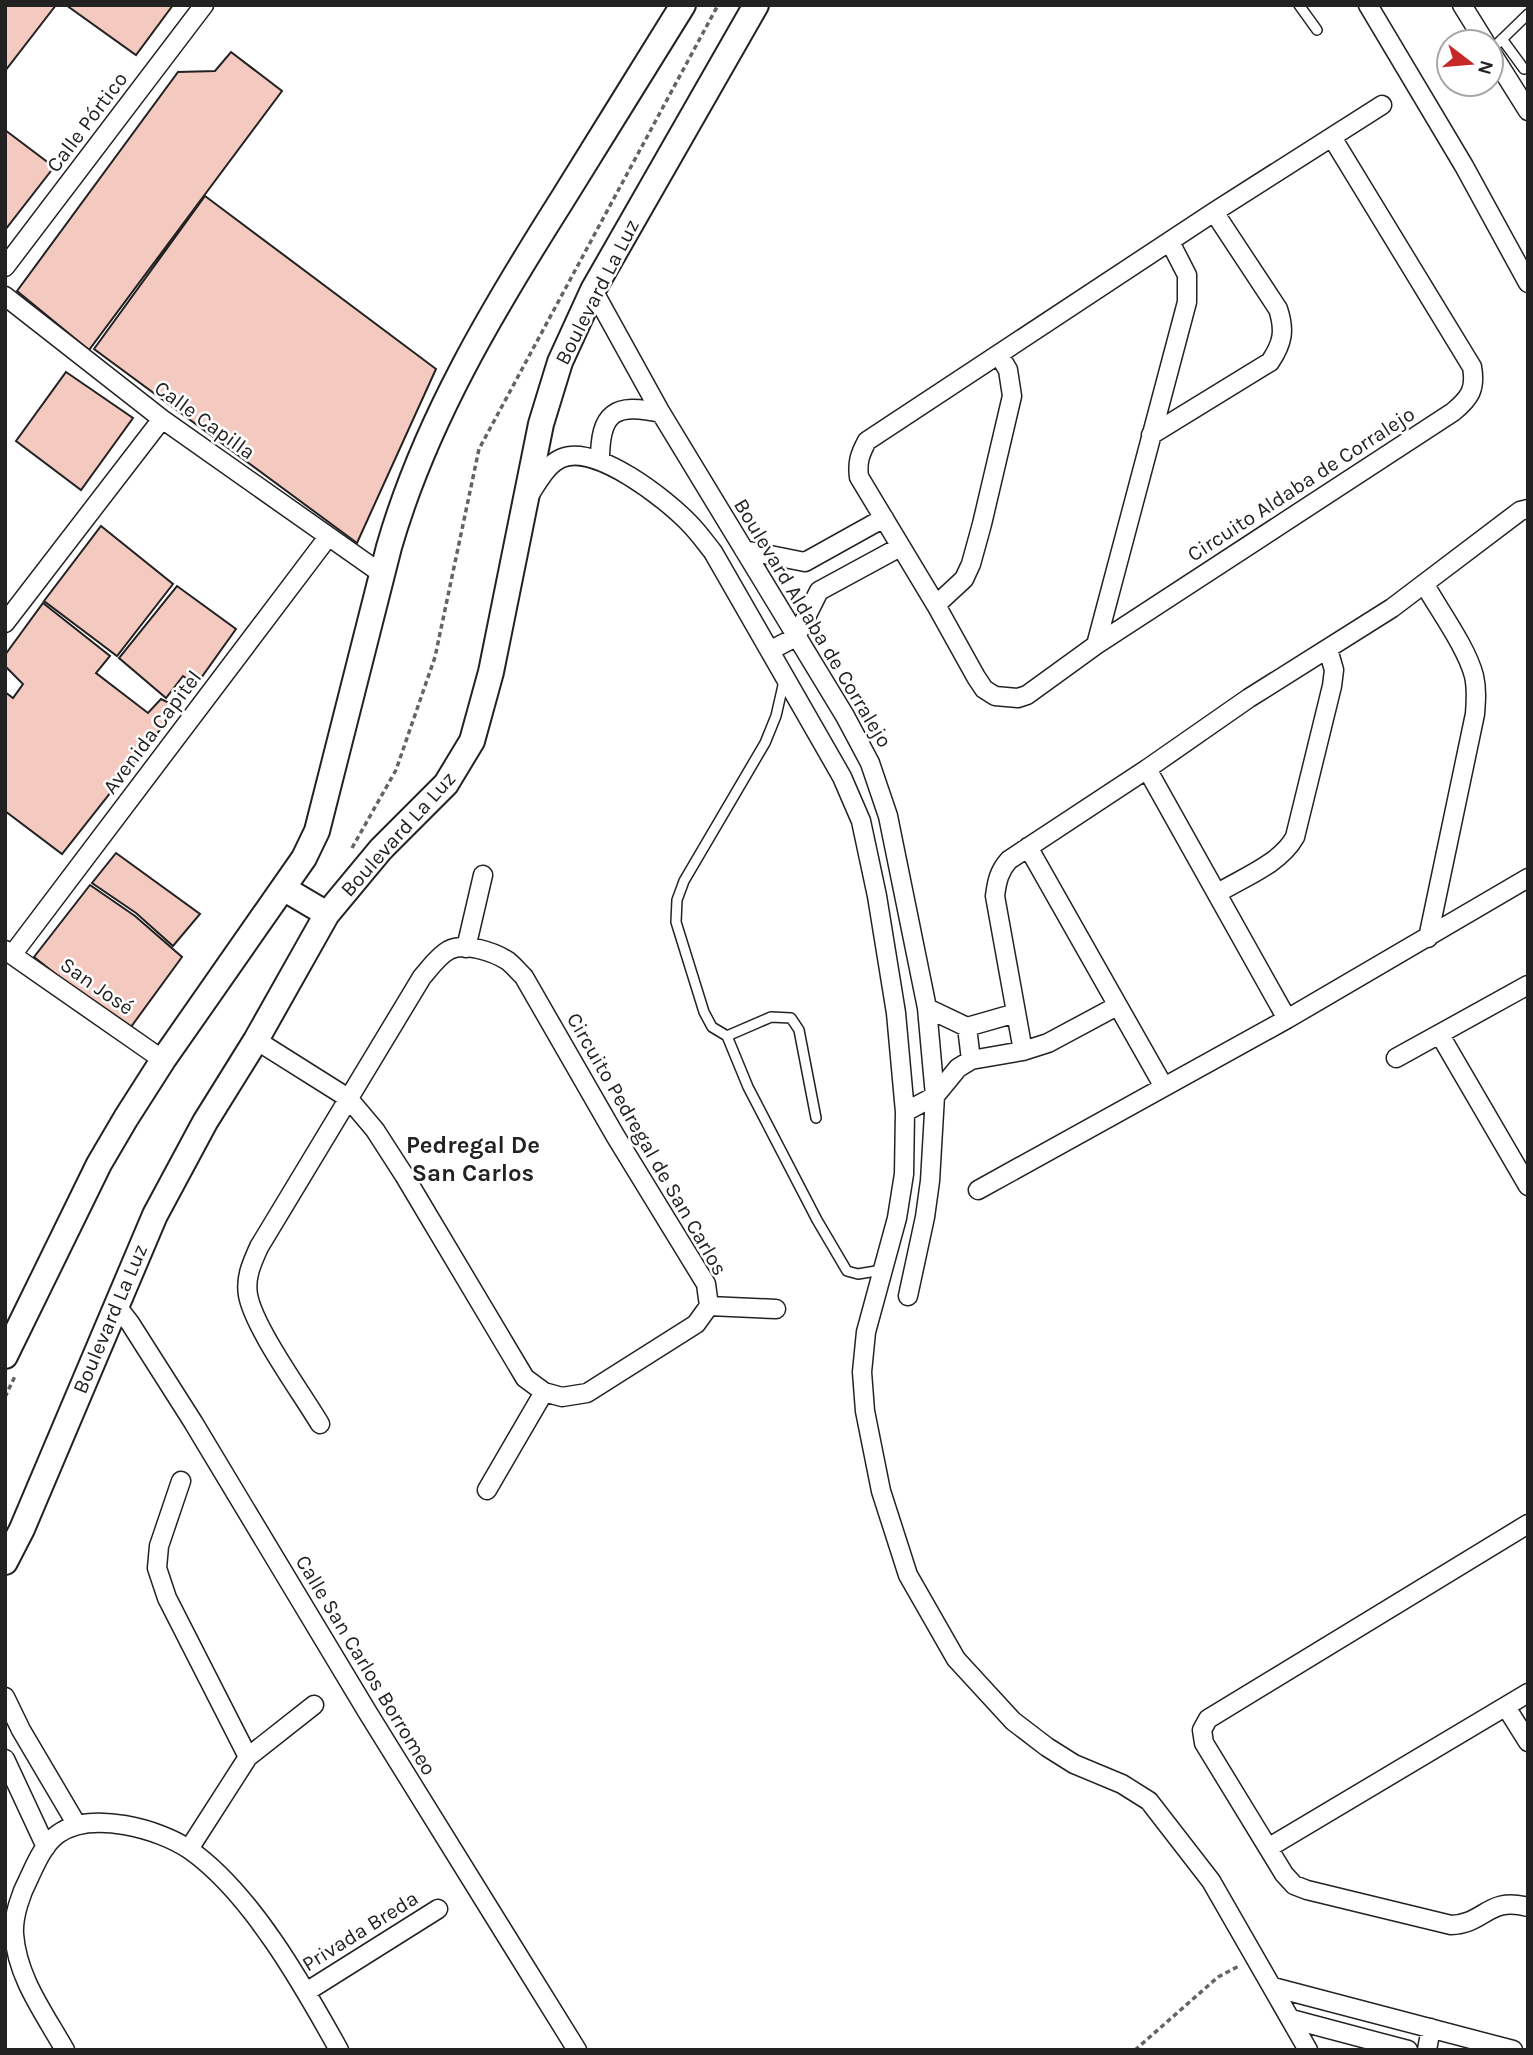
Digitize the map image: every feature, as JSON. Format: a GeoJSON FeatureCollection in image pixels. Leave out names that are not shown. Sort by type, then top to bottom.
{"type":"FeatureCollection","features":[{"type":"Feature","properties":{"kind":"main road"},"geometry":{"type":"LineString","coordinates":[[5,1356],[99,1164],[163,1060],[304,858],[317,831],[382,574],[403,503],[424,447],[525,258],[683,5]]}},
{"type":"Feature","properties":{"kind":"main road","name":"Boulevard La Luz"},"geometry":{"type":"LineString","coordinates":[[5,1562],[22,1529],[155,1215],[205,1122],[256,1040],[327,914],[381,849],[446,784],[472,741],[491,671],[548,397],[560,362],[593,290],[756,5]]}},
{"type":"Feature","properties":{"kind":"main road"},"geometry":{"type":"LineString","coordinates":[[283,888],[327,914]]}},
{"type":"Feature","properties":{"kind":"street","name":"Calle Pórtico"},"geometry":{"type":"LineString","coordinates":[[5,267],[204,5]]}},
{"type":"Feature","properties":{"kind":"street"},"geometry":{"type":"LineString","coordinates":[[1368,5],[1464,166],[1528,283]]}},
{"type":"Feature","properties":{"kind":"street"},"geometry":{"type":"LineString","coordinates":[[1462,5],[1479,28]]}},
{"type":"Feature","properties":{"kind":"street"},"geometry":{"type":"LineString","coordinates":[[1505,71],[1528,111]]}},
{"type":"Feature","properties":{"kind":"street","name":"Circuito Aldaba de Corralejo"},"geometry":{"type":"LineString","coordinates":[[1333,139],[1472,367],[1472,394],[1453,412],[1096,645],[1027,695],[1006,699],[995,696],[984,689],[976,677],[859,477],[859,454],[867,441],[1214,212],[1333,139],[1382,105]]}},
{"type":"Feature","properties":{"kind":"street"},"geometry":{"type":"LineString","coordinates":[[1151,435],[1270,362],[1283,337],[1283,324],[1278,309],[1214,212]]}},
{"type":"Feature","properties":{"kind":"street"},"geometry":{"type":"LineString","coordinates":[[1096,645],[1188,293],[1184,267],[1170,242]]}},
{"type":"Feature","properties":{"kind":"street","name":"Boulevard Aldaba de Corralejo"},"geometry":{"type":"LineString","coordinates":[[593,290],[661,413],[845,716],[870,763],[888,816],[927,1008],[935,1096],[930,1181],[908,1296]]}},
{"type":"Feature","properties":{"kind":"street","name":"Calle Capilla"},"geometry":{"type":"LineString","coordinates":[[5,296],[162,419],[382,574]]}},
{"type":"Feature","properties":{"kind":"street"},"geometry":{"type":"LineString","coordinates":[[936,605],[964,579],[982,524],[1012,396],[1008,370],[999,355]]}},
{"type":"Feature","properties":{"kind":"street"},"geometry":{"type":"LineString","coordinates":[[600,460],[602,431],[608,419],[617,412],[627,408],[661,413]]}},
{"type":"Feature","properties":{"kind":"street"},"geometry":{"type":"LineString","coordinates":[[5,623],[162,419]]}},
{"type":"Feature","properties":{"kind":"street"},"geometry":{"type":"LineString","coordinates":[[526,500],[547,469],[560,458],[576,455],[600,460],[648,489],[689,522],[713,552],[842,777],[861,821],[896,1013],[905,1112],[904,1174],[897,1218],[866,1332],[862,1372],[865,1411],[881,1491],[908,1575],[956,1658],[1013,1721],[1074,1764],[1122,1784],[1149,1801],[1211,1881],[1308,2050]]}},
{"type":"Feature","properties":{"kind":"street"},"geometry":{"type":"LineString","coordinates":[[1023,1051],[995,896],[1002,867],[1250,698],[1425,585],[1520,511],[1528,509]]}},
{"type":"Feature","properties":{"kind":"street"},"geometry":{"type":"LineString","coordinates":[[744,550],[805,562],[884,518]]}},
{"type":"Feature","properties":{"kind":"street","name":"Avenida Capitel"},"geometry":{"type":"LineString","coordinates":[[9,952],[328,537]]}},
{"type":"Feature","properties":{"kind":"street"},"geometry":{"type":"LineString","coordinates":[[771,650],[796,637],[820,591],[900,547]]}},
{"type":"Feature","properties":{"kind":"street"},"geometry":{"type":"LineString","coordinates":[[805,562],[820,591]]}},
{"type":"Feature","properties":{"kind":"street"},"geometry":{"type":"LineString","coordinates":[[1425,585],[1467,658],[1474,674],[1477,693],[1475,714],[1428,938]]}},
{"type":"Feature","properties":{"kind":"street"},"geometry":{"type":"LineString","coordinates":[[1217,893],[1279,857],[1290,847],[1296,836],[1332,686],[1334,670],[1328,649]]}},
{"type":"Feature","properties":{"kind":"street"},"geometry":{"type":"LineString","coordinates":[[1147,769],[1287,1019]]}},
{"type":"Feature","properties":{"kind":"street"},"geometry":{"type":"LineString","coordinates":[[1028,847],[1164,1087]]}},
{"type":"Feature","properties":{"kind":"street"},"geometry":{"type":"LineString","coordinates":[[320,1424],[260,1327],[248,1295],[247,1274],[258,1247],[422,977],[451,949],[466,948],[483,875]]}},
{"type":"Feature","properties":{"kind":"street"},"geometry":{"type":"LineString","coordinates":[[978,1190],[1287,1019],[1528,878]]}},
{"type":"Feature","properties":{"kind":"street","name":"Circuito Pedregal de San Carlos"},"geometry":{"type":"LineString","coordinates":[[466,948],[481,950],[508,961],[524,976],[616,1137],[706,1284],[709,1306],[696,1324],[587,1392],[562,1397],[544,1392]]}},
{"type":"Feature","properties":{"kind":"street","name":"San José"},"geometry":{"type":"LineString","coordinates":[[9,952],[163,1060]]}},
{"type":"Feature","properties":{"kind":"street"},"geometry":{"type":"LineString","coordinates":[[1396,1058],[1528,985]]}},
{"type":"Feature","properties":{"kind":"street"},"geometry":{"type":"LineString","coordinates":[[905,1112],[935,1096],[944,1082],[971,1060],[1023,1051],[1048,1043],[1118,1006]]}},
{"type":"Feature","properties":{"kind":"street"},"geometry":{"type":"LineString","coordinates":[[927,1008],[967,1027],[1016,1013]]}},
{"type":"Feature","properties":{"kind":"street"},"geometry":{"type":"LineString","coordinates":[[967,1027],[971,1060]]}},
{"type":"Feature","properties":{"kind":"street"},"geometry":{"type":"LineString","coordinates":[[1440,1035],[1528,1186]]}},
{"type":"Feature","properties":{"kind":"street"},"geometry":{"type":"LineString","coordinates":[[256,1040],[348,1098],[375,1130],[525,1378],[544,1392],[487,1490]]}},
{"type":"Feature","properties":{"kind":"street","name":"Calle San Carlos Borromeo"},"geometry":{"type":"LineString","coordinates":[[116,1305],[193,1422],[368,1713],[576,2050]]}},
{"type":"Feature","properties":{"kind":"street"},"geometry":{"type":"LineString","coordinates":[[709,1306],[776,1309]]}},
{"type":"Feature","properties":{"kind":"street"},"geometry":{"type":"LineString","coordinates":[[181,1481],[159,1546],[157,1568],[167,1598],[248,1757]]}},
{"type":"Feature","properties":{"kind":"street"},"geometry":{"type":"LineString","coordinates":[[1528,1524],[1208,1719],[1202,1730],[1204,1743],[1284,1874],[1294,1885],[1451,1925],[1463,1925],[1506,1902],[1528,1907]]}},
{"type":"Feature","properties":{"kind":"street"},"geometry":{"type":"LineString","coordinates":[[1268,1848],[1528,1693]]}},
{"type":"Feature","properties":{"kind":"street"},"geometry":{"type":"LineString","coordinates":[[7,1705],[77,1825]]}},
{"type":"Feature","properties":{"kind":"street"},"geometry":{"type":"LineString","coordinates":[[189,1849],[248,1757],[314,1705]]}},
{"type":"Feature","properties":{"kind":"street"},"geometry":{"type":"LineString","coordinates":[[1506,1707],[1528,1742]]}},
{"type":"Feature","properties":{"kind":"street"},"geometry":{"type":"LineString","coordinates":[[5,1759],[46,1847]]}},
{"type":"Feature","properties":{"kind":"street"},"geometry":{"type":"LineString","coordinates":[[65,2050],[31,1991],[18,1961],[14,1931],[24,1887],[46,1847],[58,1833],[77,1825],[104,1822],[165,1837],[189,1849],[219,1874],[247,1907],[306,1992],[338,2050]]}},
{"type":"Feature","properties":{"kind":"street","name":"Privada Breda"},"geometry":{"type":"LineString","coordinates":[[306,1992],[438,1909]]}},
{"type":"Feature","properties":{"kind":"street"},"geometry":{"type":"LineString","coordinates":[[1273,1987],[1513,2050]]}},
{"type":"Feature","properties":{"kind":"street"},"geometry":{"type":"LineString","coordinates":[[1291,2019],[1408,2050]]}},
{"type":"Feature","properties":{"kind":"street"},"geometry":{"type":"LineString","coordinates":[[1426,2050],[1431,2028]]}},
{"type":"Feature","properties":{"kind":"lane"},"geometry":{"type":"LineString","coordinates":[[1299,5],[1317,30]]}},
{"type":"Feature","properties":{"kind":"lane"},"geometry":{"type":"LineString","coordinates":[[1505,34],[1528,14]]}},
{"type":"Feature","properties":{"kind":"lane"},"geometry":{"type":"LineString","coordinates":[[1505,54],[1526,68],[1511,83]]}},
{"type":"Feature","properties":{"kind":"lane"},"geometry":{"type":"LineString","coordinates":[[785,676],[776,716],[765,744],[684,881],[677,900],[676,922],[704,1013],[712,1027],[727,1036],[748,1087],[817,1220],[847,1271],[858,1274],[882,1270]]}},
{"type":"Feature","properties":{"kind":"lane"},"geometry":{"type":"LineString","coordinates":[[727,1036],[771,1017],[791,1018],[799,1030],[816,1118]]}},
{"type":"Feature","properties":{"kind":"path"},"geometry":{"type":"LineString","coordinates":[[1135,2050],[1218,1977],[1256,1957]]}},
{"type":"Feature","properties":{"kind":"building"},"geometry":{"type":"Polygon","coordinates":[[[5,5],[56,5],[5,71],[5,5]]]}},
{"type":"Feature","properties":{"kind":"building"},"geometry":{"type":"Polygon","coordinates":[[[66,5],[173,5],[136,55],[66,5]]]}},
{"type":"Feature","properties":{"kind":"building"},"geometry":{"type":"Polygon","coordinates":[[[231,52],[282,91],[89,350],[17,291],[178,72],[215,71],[231,52]]]}},
{"type":"Feature","properties":{"kind":"building"},"geometry":{"type":"Polygon","coordinates":[[[5,130],[54,167],[5,230],[5,130]]]}},
{"type":"Feature","properties":{"kind":"building"},"geometry":{"type":"Polygon","coordinates":[[[205,196],[436,369],[357,543],[94,349],[205,196]]]}},
{"type":"Feature","properties":{"kind":"building"},"geometry":{"type":"Polygon","coordinates":[[[66,372],[133,418],[81,490],[16,441],[66,372]]]}},
{"type":"Feature","properties":{"kind":"building"},"geometry":{"type":"Polygon","coordinates":[[[101,526],[173,584],[117,656],[44,601],[101,526]]]}},
{"type":"Feature","properties":{"kind":"building"},"geometry":{"type":"Polygon","coordinates":[[[177,586],[236,629],[196,685],[183,676],[166,698],[119,658],[177,586]]]}},
{"type":"Feature","properties":{"kind":"building"},"geometry":{"type":"Polygon","coordinates":[[[43,603],[110,656],[96,673],[148,713],[161,699],[178,707],[62,854],[5,811],[5,692],[13,698],[23,684],[5,666],[5,655],[43,603]]]}},
{"type":"Feature","properties":{"kind":"building"},"geometry":{"type":"Polygon","coordinates":[[[116,853],[200,914],[173,946],[136,913],[92,883],[116,853]]]}},
{"type":"Feature","properties":{"kind":"building"},"geometry":{"type":"Polygon","coordinates":[[[90,885],[135,916],[182,957],[128,1031],[34,957],[90,885]]]}},
{"type":"Feature","properties":{"kind":"district","name":"Pedregal De San Carlos"},"geometry":{"type":"Point","coordinates":[473,1159]}}]}
